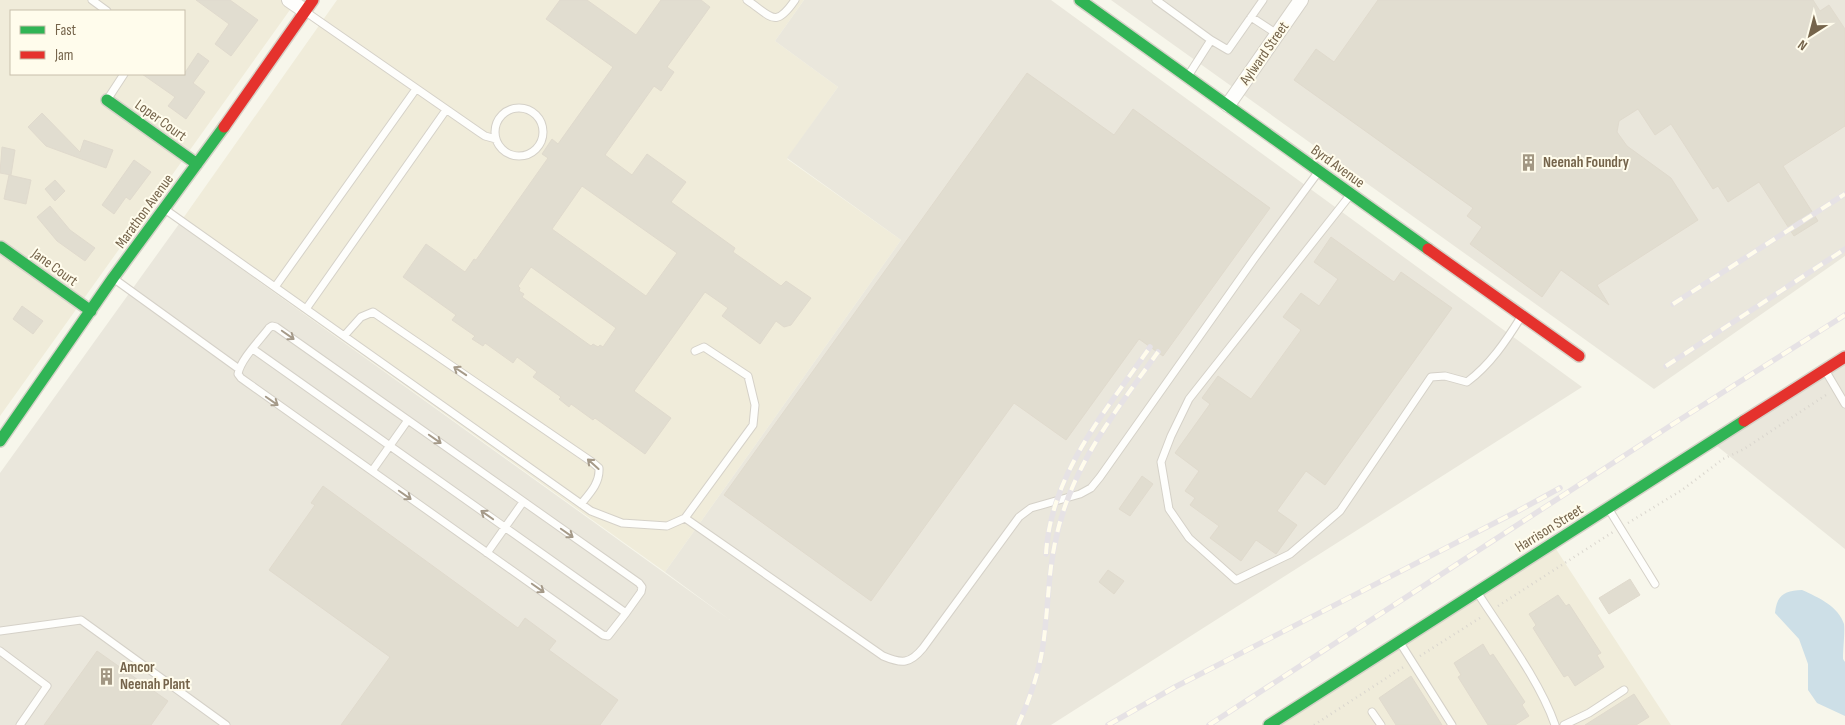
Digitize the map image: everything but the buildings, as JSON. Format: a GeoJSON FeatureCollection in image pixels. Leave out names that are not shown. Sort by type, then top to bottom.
{"type":"FeatureCollection","features":[{"type":"Feature","properties":{"kind":"street"},"geometry":{"type":"LineString","coordinates":[[289,0],[309,6]]}},
{"type":"Feature","properties":{"kind":"street","name":"Byrd Avenue"},"geometry":{"type":"LineString","coordinates":[[1080,0],[1579,356]]}},
{"type":"Feature","properties":{"kind":"street","name":"Aylward Street"},"geometry":{"type":"LineString","coordinates":[[1228,105],[1301,0]]}},
{"type":"Feature","properties":{"kind":"street","name":"Marathon Avenue"},"geometry":{"type":"LineString","coordinates":[[0,441],[113,278],[197,164],[309,6]]}},
{"type":"Feature","properties":{"kind":"street","name":"Loper Court"},"geometry":{"type":"LineString","coordinates":[[107,100],[197,164]]}},
{"type":"Feature","properties":{"kind":"street","name":"Jane Court"},"geometry":{"type":"LineString","coordinates":[[1,247],[91,312]]}},
{"type":"Feature","properties":{"kind":"street","name":"Harrison Street"},"geometry":{"type":"LineString","coordinates":[[1270,725],[1399,640],[1845,357]]}},
{"type":"Feature","properties":{"kind":"lane"},"geometry":{"type":"LineString","coordinates":[[92,0],[107,10]]}},
{"type":"Feature","properties":{"kind":"lane"},"geometry":{"type":"LineString","coordinates":[[747,0],[773,18],[779,18],[787,12],[795,0]]}},
{"type":"Feature","properties":{"kind":"lane"},"geometry":{"type":"LineString","coordinates":[[1156,0],[1228,50],[1263,0]]}},
{"type":"Feature","properties":{"kind":"lane"},"geometry":{"type":"LineString","coordinates":[[309,6],[416,89],[485,136],[496,139],[505,152],[520,156],[535,150],[542,136],[542,128],[539,120],[528,110],[513,109],[500,117],[495,131],[496,139]]}},
{"type":"Feature","properties":{"kind":"lane"},"geometry":{"type":"LineString","coordinates":[[1251,17],[1277,34]]}},
{"type":"Feature","properties":{"kind":"lane"},"geometry":{"type":"LineString","coordinates":[[1188,77],[1211,40]]}},
{"type":"Feature","properties":{"kind":"lane"},"geometry":{"type":"LineString","coordinates":[[107,100],[123,75]]}},
{"type":"Feature","properties":{"kind":"lane"},"geometry":{"type":"LineString","coordinates":[[275,288],[416,89]]}},
{"type":"Feature","properties":{"kind":"lane"},"geometry":{"type":"LineString","coordinates":[[306,309],[446,110]]}},
{"type":"Feature","properties":{"kind":"lane"},"geometry":{"type":"LineString","coordinates":[[685,518],[883,656],[894,661],[908,661],[923,648],[1019,517],[1031,508],[1080,494],[1090,488],[1100,478],[1319,170]]}},
{"type":"Feature","properties":{"kind":"lane"},"geometry":{"type":"LineString","coordinates":[[1351,193],[1189,400],[1171,436],[1161,462],[1169,508],[1174,516],[1188,538],[1236,580],[1290,554],[1340,511],[1431,377],[1445,376],[1467,382],[1480,372],[1505,342],[1522,316]]}},
{"type":"Feature","properties":{"kind":"lane"},"geometry":{"type":"LineString","coordinates":[[163,208],[591,511],[622,523],[667,526],[685,518],[753,425],[755,405],[748,376],[704,347],[695,351]]}},
{"type":"Feature","properties":{"kind":"lane"},"geometry":{"type":"LineString","coordinates":[[113,278],[239,369]]}},
{"type":"Feature","properties":{"kind":"lane"},"geometry":{"type":"LineString","coordinates":[[344,336],[361,316],[373,312],[592,462],[599,468],[599,476],[595,486],[581,504]]}},
{"type":"Feature","properties":{"kind":"lane"},"geometry":{"type":"LineString","coordinates":[[272,326],[276,327],[639,583],[642,588],[641,592],[612,633],[608,636],[603,635],[241,378],[238,374],[239,369],[269,328],[272,326]]}},
{"type":"Feature","properties":{"kind":"lane"},"geometry":{"type":"LineString","coordinates":[[253,349],[626,613]]}},
{"type":"Feature","properties":{"kind":"lane"},"geometry":{"type":"LineString","coordinates":[[1824,370],[1845,404]]}},
{"type":"Feature","properties":{"kind":"lane"},"geometry":{"type":"LineString","coordinates":[[372,471],[408,420]]}},
{"type":"Feature","properties":{"kind":"lane"},"geometry":{"type":"LineString","coordinates":[[487,552],[523,502]]}},
{"type":"Feature","properties":{"kind":"lane"},"geometry":{"type":"LineString","coordinates":[[1608,508],[1655,584]]}},
{"type":"Feature","properties":{"kind":"lane"},"geometry":{"type":"LineString","coordinates":[[1477,591],[1530,675],[1550,710],[1555,725]]}},
{"type":"Feature","properties":{"kind":"lane"},"geometry":{"type":"LineString","coordinates":[[0,632],[81,620],[226,725]]}},
{"type":"Feature","properties":{"kind":"lane"},"geometry":{"type":"LineString","coordinates":[[1399,640],[1452,725]]}},
{"type":"Feature","properties":{"kind":"lane"},"geometry":{"type":"LineString","coordinates":[[0,651],[47,686],[20,725]]}},
{"type":"Feature","properties":{"kind":"lane"},"geometry":{"type":"LineString","coordinates":[[1564,725],[1590,713],[1624,690]]}},
{"type":"Feature","properties":{"kind":"lane"},"geometry":{"type":"LineString","coordinates":[[1372,712],[1381,725]]}},
{"type":"Feature","properties":{"kind":"path"},"geometry":{"type":"LineString","coordinates":[[1314,725],[1682,490],[1723,459],[1744,449],[1836,388]]}},
{"type":"Feature","properties":{"kind":"shaded area"},"geometry":{"type":"Polygon","coordinates":[[[0,0],[297,0],[0,416],[0,0]]]}},
{"type":"Feature","properties":{"kind":"shaded area"},"geometry":{"type":"Polygon","coordinates":[[[337,0],[804,0],[775,41],[838,87],[787,159],[901,240],[665,572],[179,224],[337,0]]]}},
{"type":"Feature","properties":{"kind":"shaded area"},"geometry":{"type":"Polygon","coordinates":[[[804,0],[1051,0],[1582,387],[1051,725],[0,725],[0,473],[179,224],[730,620],[665,572],[901,240],[787,158],[838,87],[775,41],[804,0]]]}},
{"type":"Feature","properties":{"kind":"shaded area","name":"Neenah Foundry"},"geometry":{"type":"Polygon","coordinates":[[[1111,0],[1845,0],[1845,256],[1654,389],[1111,0]]]}},
{"type":"Feature","properties":{"kind":"shaded area"},"geometry":{"type":"Polygon","coordinates":[[[1845,357],[1845,549],[1712,442],[1845,357]]]}},
{"type":"Feature","properties":{"kind":"shaded area"},"geometry":{"type":"Polygon","coordinates":[[[1552,543],[1671,725],[1278,725],[1552,543]]]}},
{"type":"Feature","properties":{"kind":"shaded area"},"geometry":{"type":"Polygon","coordinates":[[[1802,590],[1821,599],[1838,612],[1844,624],[1845,716],[1817,703],[1808,690],[1808,664],[1799,639],[1775,613],[1778,602],[1783,595],[1791,591],[1802,590]]]}},
{"type":"Feature","properties":{"kind":"railway"},"geometry":{"type":"LineString","coordinates":[[1673,304],[1845,194]]}},
{"type":"Feature","properties":{"kind":"railway"},"geometry":{"type":"LineString","coordinates":[[1666,366],[1845,249]]}},
{"type":"Feature","properties":{"kind":"railway"},"geometry":{"type":"LineString","coordinates":[[1209,725],[1673,424],[1845,315]]}},
{"type":"Feature","properties":{"kind":"railway"},"geometry":{"type":"LineString","coordinates":[[1046,554],[1050,524],[1058,496],[1083,444],[1150,347]]}},
{"type":"Feature","properties":{"kind":"railway"},"geometry":{"type":"LineString","coordinates":[[1018,725],[1037,675],[1045,630],[1054,548],[1070,493],[1094,444],[1158,352]]}},
{"type":"Feature","properties":{"kind":"railway"},"geometry":{"type":"LineString","coordinates":[[1108,725],[1175,687],[1560,488]]}},
{"type":"Feature","properties":{"kind":"traffic: fast"},"geometry":{"type":"LineString","coordinates":[[1080,0],[1428,249]]}},
{"type":"Feature","properties":{"kind":"traffic: fast"},"geometry":{"type":"LineString","coordinates":[[107,100],[197,164]]}},
{"type":"Feature","properties":{"kind":"traffic: fast"},"geometry":{"type":"LineString","coordinates":[[0,441],[113,278],[224,127]]}},
{"type":"Feature","properties":{"kind":"traffic: fast"},"geometry":{"type":"LineString","coordinates":[[1,247],[91,311]]}},
{"type":"Feature","properties":{"kind":"traffic: fast"},"geometry":{"type":"LineString","coordinates":[[1269,725],[1744,421]]}},
{"type":"Feature","properties":{"kind":"traffic: jam"},"geometry":{"type":"LineString","coordinates":[[224,127],[313,0]]}},
{"type":"Feature","properties":{"kind":"traffic: jam"},"geometry":{"type":"LineString","coordinates":[[1428,249],[1579,356]]}},
{"type":"Feature","properties":{"kind":"traffic: jam"},"geometry":{"type":"LineString","coordinates":[[1744,421],[1845,357]]}},
{"type":"Feature","properties":{"kind":"place","name":"Neenah Foundry"},"geometry":{"type":"Point","coordinates":[1529,162]}},
{"type":"Feature","properties":{"kind":"place","name":"Amcor Neenah Plant"},"geometry":{"type":"Point","coordinates":[106,676]}}]}
